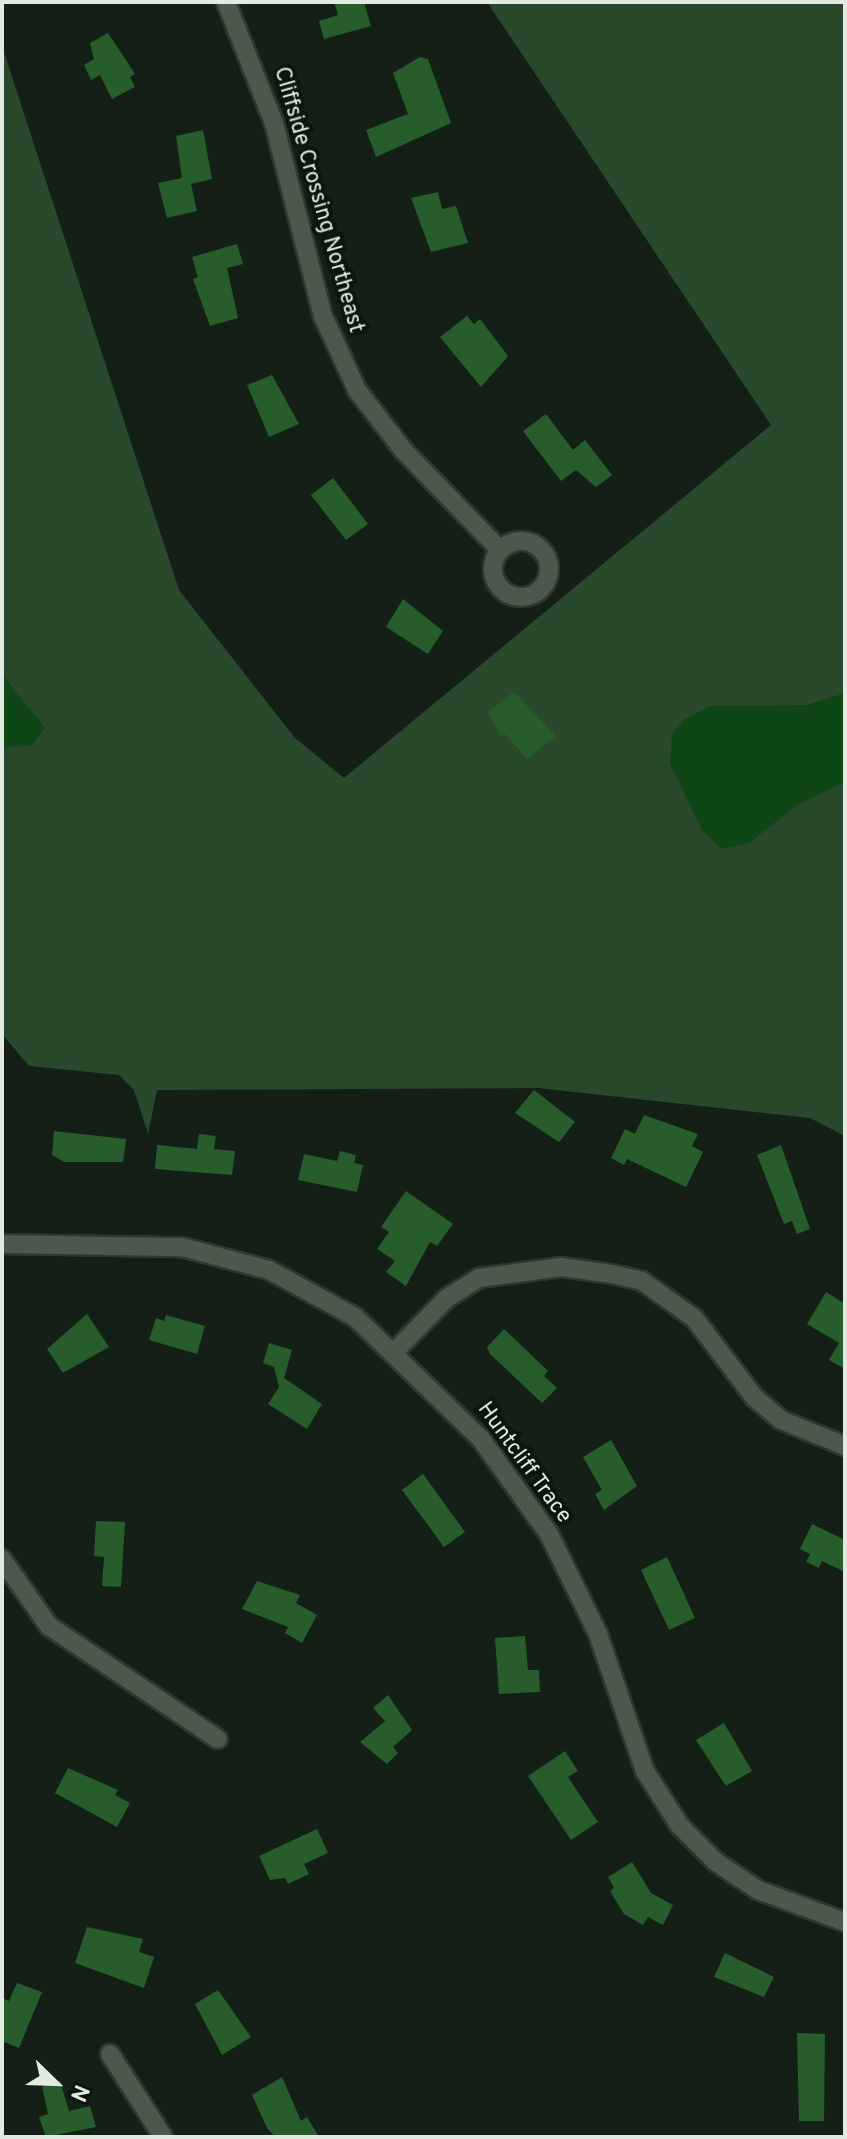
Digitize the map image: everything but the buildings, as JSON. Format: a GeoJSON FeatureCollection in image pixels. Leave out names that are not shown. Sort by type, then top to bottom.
{"type":"FeatureCollection","features":[{"type":"Feature","properties":{"kind":"street","name":"Cliffside Crossing Northeast"},"geometry":{"type":"LineString","coordinates":[[226,2],[274,123],[323,316],[357,390],[404,451],[500,550]]}},
{"type":"Feature","properties":{"kind":"street","name":"Huntcliff Trace"},"geometry":{"type":"LineString","coordinates":[[2,1244],[140,1242],[223,1255],[313,1291],[396,1350],[481,1439],[549,1534],[598,1634],[645,1771],[680,1826],[716,1862],[758,1890],[845,1922]]}},
{"type":"Feature","properties":{"kind":"street"},"geometry":{"type":"LineString","coordinates":[[396,1350],[447,1298],[479,1278],[548,1267],[612,1274],[642,1281],[694,1318],[755,1398],[781,1420],[845,1446]]}},
{"type":"Feature","properties":{"kind":"street"},"geometry":{"type":"LineString","coordinates":[[2,1559],[49,1626],[218,1739]]}},
{"type":"Feature","properties":{"kind":"street"},"geometry":{"type":"LineString","coordinates":[[110,2054],[163,2137]]}},
{"type":"Feature","properties":{"kind":"shaded area"},"geometry":{"type":"Polygon","coordinates":[[[487,2],[845,2],[845,1136],[810,1118],[538,1088],[157,1090],[148,1134],[134,1090],[119,1075],[29,1066],[2,1034],[2,46],[179,590],[295,738],[344,778],[771,425],[487,2]]]}},
{"type":"Feature","properties":{"kind":"shaded area"},"geometry":{"type":"Polygon","coordinates":[[[2,674],[45,728],[31,746],[2,747],[2,674]]]}},
{"type":"Feature","properties":{"kind":"shaded area"},"geometry":{"type":"Polygon","coordinates":[[[845,693],[845,782],[799,804],[749,843],[721,849],[702,830],[670,764],[672,734],[683,720],[710,706],[806,705],[845,693]]]}}]}
